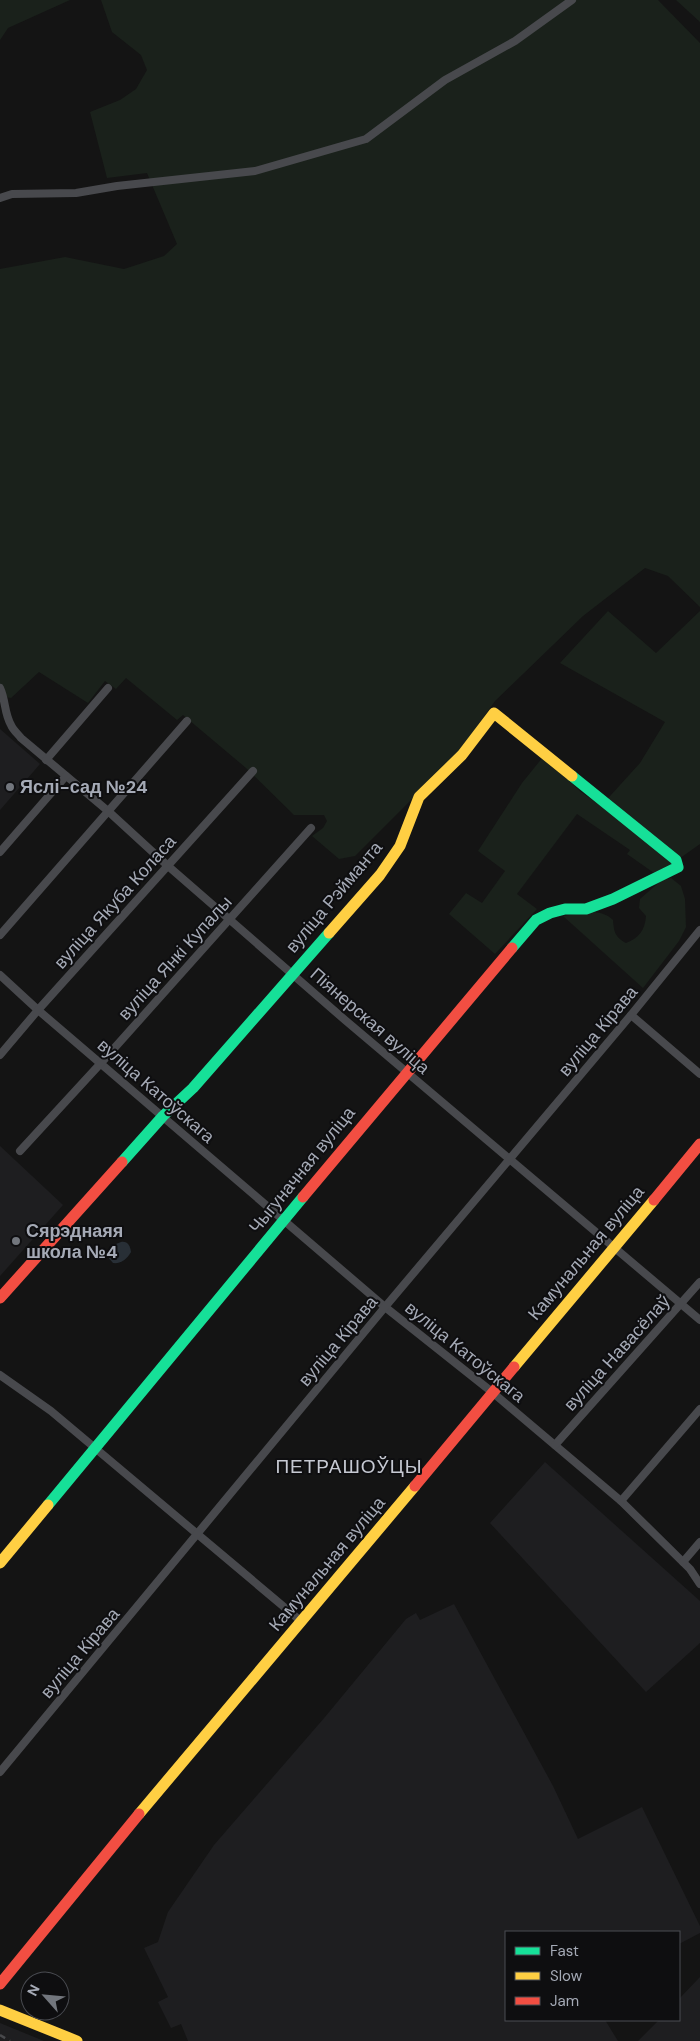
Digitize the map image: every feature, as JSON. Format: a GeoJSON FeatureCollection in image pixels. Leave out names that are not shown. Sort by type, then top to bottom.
{"type":"FeatureCollection","features":[{"type":"Feature","properties":{"kind":"street"},"geometry":{"type":"LineString","coordinates":[[0,198],[12,194],[76,193],[117,186],[255,171],[366,138],[445,80],[514,41],[572,0]]}},
{"type":"Feature","properties":{"kind":"street","name":"Піянерская вуліца"},"geometry":{"type":"LineString","coordinates":[[0,688],[11,726],[46,760],[108,811],[168,866],[406,1072],[700,1320]]}},
{"type":"Feature","properties":{"kind":"street"},"geometry":{"type":"LineString","coordinates":[[46,760],[108,688]]}},
{"type":"Feature","properties":{"kind":"street","name":"вуліца Рэйманта"},"geometry":{"type":"LineString","coordinates":[[0,1298],[163,1116],[192,1088],[380,875],[400,846],[419,797],[462,755],[494,714],[676,860],[678,867]]}},
{"type":"Feature","properties":{"kind":"street"},"geometry":{"type":"LineString","coordinates":[[0,935],[187,721]]}},
{"type":"Feature","properties":{"kind":"street","name":"вуліца Якуба Коласа"},"geometry":{"type":"LineString","coordinates":[[0,1055],[38,1010],[253,771]]}},
{"type":"Feature","properties":{"kind":"street"},"geometry":{"type":"LineString","coordinates":[[0,852],[66,776]]}},
{"type":"Feature","properties":{"kind":"street","name":"вуліца Янкі Купалы"},"geometry":{"type":"LineString","coordinates":[[20,1151],[311,828]]}},
{"type":"Feature","properties":{"kind":"street","name":"Чыгуначная вуліца"},"geometry":{"type":"LineString","coordinates":[[0,1563],[406,1072],[536,920],[550,913],[565,909],[586,909],[614,899],[678,867]]}},
{"type":"Feature","properties":{"kind":"street","name":"вуліца Кірава"},"geometry":{"type":"LineString","coordinates":[[0,1772],[700,930]]}},
{"type":"Feature","properties":{"kind":"street","name":"вуліца Катоўскага"},"geometry":{"type":"LineString","coordinates":[[0,975],[38,1010],[385,1307],[492,1392],[622,1501],[682,1562],[700,1584]]}},
{"type":"Feature","properties":{"kind":"street"},"geometry":{"type":"LineString","coordinates":[[631,1015],[700,1074]]}},
{"type":"Feature","properties":{"kind":"street","name":"Камунальная вуліца"},"geometry":{"type":"LineString","coordinates":[[0,1984],[144,1808],[302,1622],[700,1144]]}},
{"type":"Feature","properties":{"kind":"street","name":"вуліца Навасёлаў"},"geometry":{"type":"LineString","coordinates":[[556,1445],[700,1282]]}},
{"type":"Feature","properties":{"kind":"street"},"geometry":{"type":"LineString","coordinates":[[0,1375],[51,1411],[95,1450],[302,1622]]}},
{"type":"Feature","properties":{"kind":"street"},"geometry":{"type":"LineString","coordinates":[[622,1501],[700,1408]]}},
{"type":"Feature","properties":{"kind":"street"},"geometry":{"type":"LineString","coordinates":[[682,1562],[700,1542]]}},
{"type":"Feature","properties":{"kind":"street"},"geometry":{"type":"LineString","coordinates":[[0,2010],[77,2041]]}},
{"type":"Feature","properties":{"kind":"shaded area"},"geometry":{"type":"Polygon","coordinates":[[[0,0],[70,0],[8,28],[0,40],[0,0]]]}},
{"type":"Feature","properties":{"kind":"shaded area"},"geometry":{"type":"Polygon","coordinates":[[[101,0],[658,0],[700,43],[700,607],[668,576],[645,568],[583,616],[495,701],[459,752],[355,856],[339,859],[312,836],[323,828],[327,821],[324,815],[294,815],[246,768],[183,715],[177,720],[126,678],[116,689],[105,681],[88,703],[39,672],[11,698],[0,696],[0,269],[65,257],[124,269],[164,256],[177,244],[147,173],[107,178],[90,112],[120,100],[136,89],[147,70],[141,55],[112,32],[101,0]]]}},
{"type":"Feature","properties":{"kind":"shaded area"},"geometry":{"type":"Polygon","coordinates":[[[676,0],[700,0],[700,22],[676,0]]]}},
{"type":"Feature","properties":{"kind":"shaded area"},"geometry":{"type":"Polygon","coordinates":[[[608,611],[656,653],[700,611],[700,844],[669,866],[654,873],[627,854],[630,850],[577,814],[517,894],[537,909],[495,954],[449,914],[466,893],[482,903],[505,871],[478,851],[522,783],[543,757],[581,792],[601,806],[640,763],[665,722],[560,663],[608,611]]]}},
{"type":"Feature","properties":{"kind":"shaded area","name":"Яслі-сад №24"},"geometry":{"type":"Polygon","coordinates":[[[0,729],[40,764],[0,810],[0,729]]]}},
{"type":"Feature","properties":{"kind":"shaded area"},"geometry":{"type":"Polygon","coordinates":[[[671,878],[681,886],[685,899],[686,927],[679,941],[643,988],[563,916],[596,912],[608,916],[613,920],[619,939],[626,943],[638,936],[644,925],[646,916],[639,908],[640,899],[663,879],[671,878]]]}},
{"type":"Feature","properties":{"kind":"shaded area","name":"Сярэднаяя школа №4"},"geometry":{"type":"Polygon","coordinates":[[[0,1146],[63,1205],[0,1276],[0,1146]]]}},
{"type":"Feature","properties":{"kind":"shaded area"},"geometry":{"type":"Polygon","coordinates":[[[121,1242],[128,1244],[131,1252],[124,1260],[119,1263],[113,1263],[107,1256],[116,1244],[121,1242]]]}},
{"type":"Feature","properties":{"kind":"shaded area"},"geometry":{"type":"Polygon","coordinates":[[[545,1462],[700,1601],[700,1643],[646,1692],[490,1523],[545,1462]]]}},
{"type":"Feature","properties":{"kind":"shaded area"},"geometry":{"type":"Polygon","coordinates":[[[454,1604],[553,1786],[578,1839],[642,1807],[700,1926],[700,1933],[680,1943],[680,1931],[505,1931],[505,2021],[606,2021],[618,2041],[188,2041],[181,2024],[171,2028],[158,2002],[168,1997],[144,1948],[158,1942],[168,1912],[214,1845],[325,1717],[406,1619],[416,1613],[420,1620],[454,1604]]]}},
{"type":"Feature","properties":{"kind":"shaded area"},"geometry":{"type":"Polygon","coordinates":[[[700,1977],[700,2041],[638,2041],[658,2021],[680,2021],[680,1998],[700,1977]]]}},
{"type":"Feature","properties":{"kind":"shaded area"},"geometry":{"type":"Polygon","coordinates":[[[0,2023],[44,2041],[0,2041],[0,2023]]]}},
{"type":"Feature","properties":{"kind":"railway"},"geometry":{"type":"LineString","coordinates":[[0,2035],[10,2041]]}},
{"type":"Feature","properties":{"kind":"traffic: fast"},"geometry":{"type":"LineString","coordinates":[[512,948],[536,920],[550,913],[565,909],[586,909],[613,899],[678,867],[676,860],[572,776]]}},
{"type":"Feature","properties":{"kind":"traffic: fast"},"geometry":{"type":"LineString","coordinates":[[122,1162],[163,1116],[193,1088],[329,933]]}},
{"type":"Feature","properties":{"kind":"traffic: fast"},"geometry":{"type":"LineString","coordinates":[[48,1505],[303,1197]]}},
{"type":"Feature","properties":{"kind":"traffic: slow"},"geometry":{"type":"LineString","coordinates":[[329,933],[380,875],[400,846],[419,797],[462,755],[494,713],[572,776]]}},
{"type":"Feature","properties":{"kind":"traffic: slow"},"geometry":{"type":"LineString","coordinates":[[514,1367],[654,1200]]}},
{"type":"Feature","properties":{"kind":"traffic: slow"},"geometry":{"type":"LineString","coordinates":[[139,1814],[415,1486]]}},
{"type":"Feature","properties":{"kind":"traffic: slow"},"geometry":{"type":"LineString","coordinates":[[0,1563],[48,1505]]}},
{"type":"Feature","properties":{"kind":"traffic: slow"},"geometry":{"type":"LineString","coordinates":[[0,2010],[77,2041]]}},
{"type":"Feature","properties":{"kind":"traffic: jam"},"geometry":{"type":"LineString","coordinates":[[303,1197],[512,948]]}},
{"type":"Feature","properties":{"kind":"traffic: jam"},"geometry":{"type":"LineString","coordinates":[[654,1200],[700,1144]]}},
{"type":"Feature","properties":{"kind":"traffic: jam"},"geometry":{"type":"LineString","coordinates":[[0,1298],[122,1162]]}},
{"type":"Feature","properties":{"kind":"traffic: jam"},"geometry":{"type":"LineString","coordinates":[[415,1486],[514,1367]]}},
{"type":"Feature","properties":{"kind":"traffic: jam"},"geometry":{"type":"LineString","coordinates":[[0,1984],[139,1814]]}},
{"type":"Feature","properties":{"kind":"place","name":"Яслі-сад №24"},"geometry":{"type":"Point","coordinates":[10,787]}},
{"type":"Feature","properties":{"kind":"place","name":"Сярэднаяя школа №4"},"geometry":{"type":"Point","coordinates":[16,1241]}},
{"type":"Feature","properties":{"kind":"district","name":"ПЕТРАШОЎЦЫ"},"geometry":{"type":"Point","coordinates":[349,1466]}}]}
